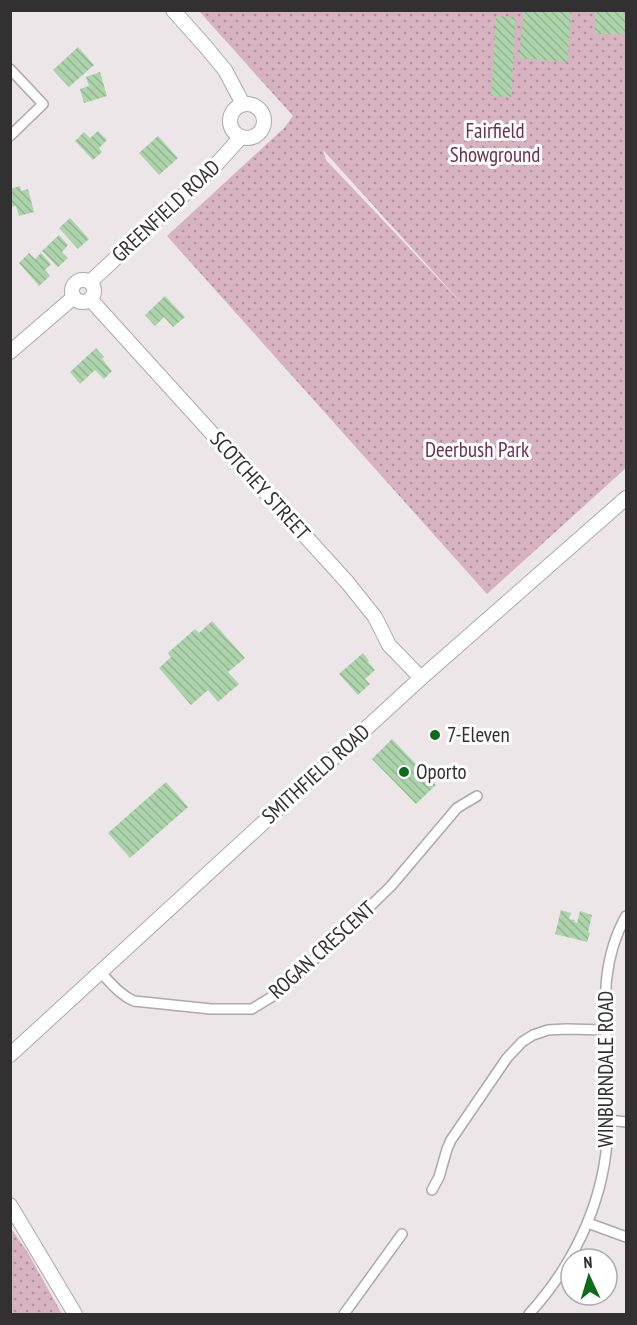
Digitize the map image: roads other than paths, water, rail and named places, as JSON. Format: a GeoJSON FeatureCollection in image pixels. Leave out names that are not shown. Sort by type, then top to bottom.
{"type":"FeatureCollection","features":[{"type":"Feature","properties":{"kind":"street"},"geometry":{"type":"LineString","coordinates":[[173,10],[225,70],[243,104]]}},
{"type":"Feature","properties":{"kind":"street"},"geometry":{"type":"LineString","coordinates":[[10,69],[44,104],[10,136]]}},
{"type":"Feature","properties":{"kind":"street"},"geometry":{"type":"LineString","coordinates":[[243,104],[258,108],[264,117],[265,123],[260,133],[250,139],[234,133],[230,123],[232,112],[243,104]]}},
{"type":"Feature","properties":{"kind":"street","name":"GREENFIELD ROAD"},"geometry":{"type":"LineString","coordinates":[[90,282],[214,167],[241,137]]}},
{"type":"Feature","properties":{"kind":"street"},"geometry":{"type":"LineString","coordinates":[[81,280],[90,282],[94,290],[90,299],[81,302],[74,297],[72,291],[74,284],[81,280]]}},
{"type":"Feature","properties":{"kind":"street"},"geometry":{"type":"LineString","coordinates":[[10,352],[74,297]]}},
{"type":"Feature","properties":{"kind":"street","name":"SCOTCHEY STREET"},"geometry":{"type":"LineString","coordinates":[[90,299],[347,582],[375,617],[389,645],[421,678]]}},
{"type":"Feature","properties":{"kind":"street","name":"SMITHFIELD ROAD"},"geometry":{"type":"LineString","coordinates":[[10,1055],[421,678],[627,498]]}},
{"type":"Feature","properties":{"kind":"street","name":"ROGAN CRESCENT"},"geometry":{"type":"LineString","coordinates":[[100,972],[119,992],[134,1001],[211,1009],[252,1009],[278,993],[355,921],[391,886],[457,808],[477,796]]}},
{"type":"Feature","properties":{"kind":"street","name":"WINBURNDALE ROAD"},"geometry":{"type":"LineString","coordinates":[[534,1313],[561,1273],[588,1222],[596,1200],[605,1158],[608,1120],[605,997],[608,968],[617,934],[627,916]]}},
{"type":"Feature","properties":{"kind":"street"},"geometry":{"type":"LineString","coordinates":[[432,1190],[439,1177],[451,1140],[507,1058],[522,1042],[548,1030],[606,1030]]}},
{"type":"Feature","properties":{"kind":"street"},"geometry":{"type":"LineString","coordinates":[[608,1120],[627,1122]]}},
{"type":"Feature","properties":{"kind":"street"},"geometry":{"type":"LineString","coordinates":[[10,1205],[75,1314]]}},
{"type":"Feature","properties":{"kind":"street"},"geometry":{"type":"LineString","coordinates":[[588,1222],[627,1237]]}},
{"type":"Feature","properties":{"kind":"street"},"geometry":{"type":"LineString","coordinates":[[344,1314],[402,1234]]}},
{"type":"Feature","properties":{"kind":"place","name":"7-Eleven"},"geometry":{"type":"Point","coordinates":[435,735]}},
{"type":"Feature","properties":{"kind":"place","name":"Oporto"},"geometry":{"type":"Point","coordinates":[404,772]}},
{"type":"Feature","properties":{"kind":"park label","name":"Fairfield Showground"},"geometry":{"type":"Point","coordinates":[495,143]}},
{"type":"Feature","properties":{"kind":"park label","name":"Deerbush Park"},"geometry":{"type":"Point","coordinates":[477,450]}}]}
